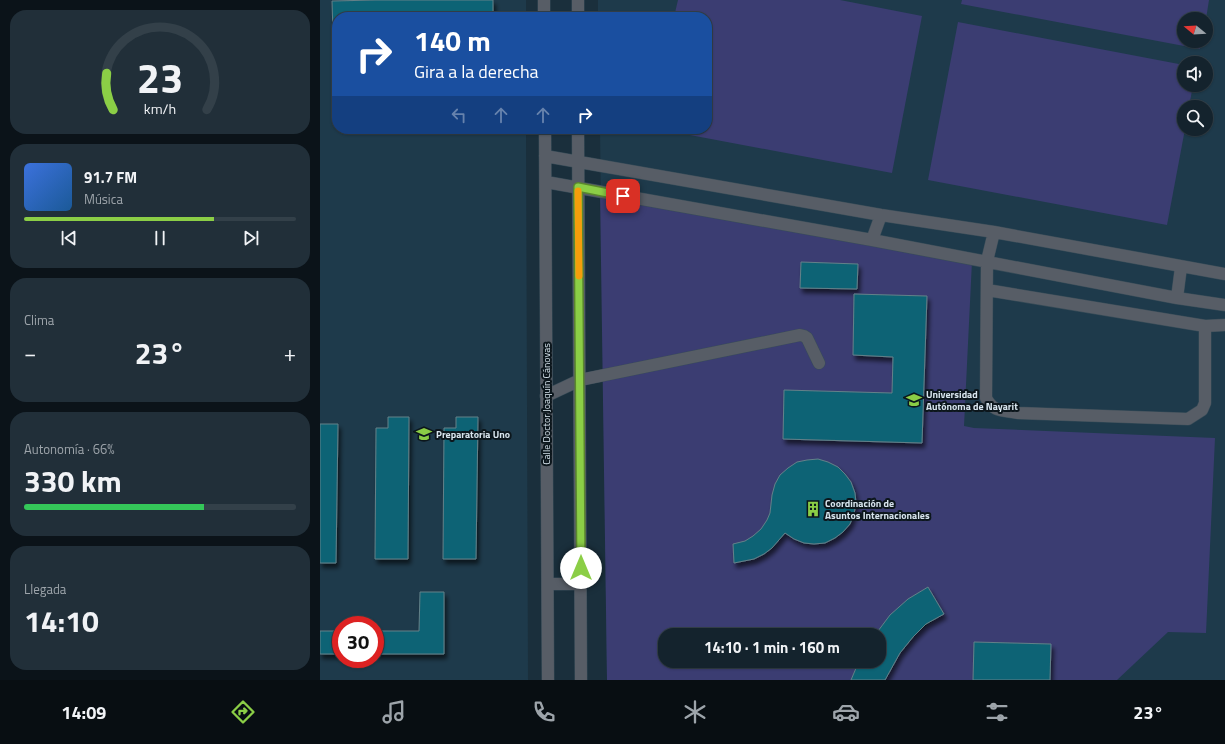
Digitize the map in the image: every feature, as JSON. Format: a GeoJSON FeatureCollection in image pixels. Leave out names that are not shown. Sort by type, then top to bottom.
{"type":"FeatureCollection","features":[{"type":"Feature","properties":{"kind":"street"},"geometry":{"type":"LineString","coordinates":[[544,0],[544,12]]}},
{"type":"Feature","properties":{"kind":"street"},"geometry":{"type":"LineString","coordinates":[[578,0],[578,12]]}},
{"type":"Feature","properties":{"kind":"street","name":"Calle Doctor Joaquín Cánovas"},"geometry":{"type":"LineString","coordinates":[[545,134],[548,680]]}},
{"type":"Feature","properties":{"kind":"street"},"geometry":{"type":"LineString","coordinates":[[578,134],[581,680]]}},
{"type":"Feature","properties":{"kind":"street"},"geometry":{"type":"LineString","coordinates":[[545,156],[881,215],[994,232],[1225,274]]}},
{"type":"Feature","properties":{"kind":"street"},"geometry":{"type":"LineString","coordinates":[[546,182],[987,261],[1177,298],[1225,305]]}},
{"type":"Feature","properties":{"kind":"street"},"geometry":{"type":"LineString","coordinates":[[872,240],[881,215]]}},
{"type":"Feature","properties":{"kind":"street"},"geometry":{"type":"LineString","coordinates":[[994,232],[987,261],[986,398],[994,409],[1018,412],[1188,419],[1202,410],[1204,403],[1205,326]]}},
{"type":"Feature","properties":{"kind":"street"},"geometry":{"type":"LineString","coordinates":[[1177,298],[1181,267]]}},
{"type":"Feature","properties":{"kind":"street"},"geometry":{"type":"LineString","coordinates":[[987,290],[1205,326],[1225,325]]}},
{"type":"Feature","properties":{"kind":"street"},"geometry":{"type":"LineString","coordinates":[[546,396],[580,380],[800,335],[807,338],[819,363]]}},
{"type":"Feature","properties":{"kind":"street"},"geometry":{"type":"LineString","coordinates":[[548,584],[581,584]]}},
{"type":"Feature","properties":{"kind":"shaded area","name":"Preparatoria Uno"},"geometry":{"type":"Polygon","coordinates":[[[320,0],[526,0],[526,12],[332,12],[332,134],[526,134],[528,680],[320,680],[320,0]]]}},
{"type":"Feature","properties":{"kind":"shaded area","name":"Universidad Autónoma de Nayarit"},"geometry":{"type":"Polygon","coordinates":[[[598,0],[1225,0],[1225,680],[607,680],[600,134],[712,134],[712,12],[598,12],[598,0]]]}},
{"type":"Feature","properties":{"kind":"shaded area"},"geometry":{"type":"Polygon","coordinates":[[[678,0],[840,0],[922,16],[892,173],[685,134],[712,134],[712,12],[675,12],[678,0]]]}},
{"type":"Feature","properties":{"kind":"shaded area"},"geometry":{"type":"Polygon","coordinates":[[[962,0],[1209,0],[1207,12],[1177,12],[1177,45],[961,4],[962,0]]]}},
{"type":"Feature","properties":{"kind":"shaded area"},"geometry":{"type":"Polygon","coordinates":[[[958,22],[1177,64],[1177,92],[1192,92],[1190,100],[1177,100],[1177,136],[1184,136],[1167,225],[928,180],[958,22]]]}},
{"type":"Feature","properties":{"kind":"shaded area"},"geometry":{"type":"Polygon","coordinates":[[[600,191],[972,261],[964,426],[974,428],[1215,438],[1206,633],[1168,632],[1117,680],[1050,680],[1051,644],[975,642],[973,680],[885,680],[902,650],[916,634],[944,614],[928,587],[898,608],[881,628],[658,628],[658,668],[856,668],[851,680],[607,680],[600,191]]]}},
{"type":"Feature","properties":{"kind":"building"},"geometry":{"type":"Polygon","coordinates":[[[493,0],[493,12],[332,12],[332,1],[493,0]]]}},
{"type":"Feature","properties":{"kind":"building"},"geometry":{"type":"Polygon","coordinates":[[[801,262],[858,264],[857,289],[800,288],[801,262]]]}},
{"type":"Feature","properties":{"kind":"building"},"geometry":{"type":"Polygon","coordinates":[[[854,294],[927,296],[922,443],[783,439],[784,390],[892,393],[893,357],[853,355],[854,294]]]}},
{"type":"Feature","properties":{"kind":"building"},"geometry":{"type":"Polygon","coordinates":[[[388,417],[409,417],[408,559],[375,559],[376,428],[388,428],[388,417]]]}},
{"type":"Feature","properties":{"kind":"building"},"geometry":{"type":"Polygon","coordinates":[[[456,417],[478,417],[476,559],[443,559],[444,428],[456,428],[456,417]]]}},
{"type":"Feature","properties":{"kind":"building"},"geometry":{"type":"Polygon","coordinates":[[[320,424],[338,424],[336,563],[320,563],[320,424]]]}},
{"type":"Feature","properties":{"kind":"building","name":"Coordinación de Asuntos Internacionales"},"geometry":{"type":"Polygon","coordinates":[[[818,459],[838,467],[851,482],[855,493],[856,503],[850,524],[843,532],[825,543],[804,543],[785,533],[772,548],[764,554],[754,559],[734,563],[733,544],[745,541],[761,529],[770,513],[772,495],[775,484],[780,475],[797,462],[818,459]]]}},
{"type":"Feature","properties":{"kind":"building"},"geometry":{"type":"Polygon","coordinates":[[[928,587],[944,614],[926,624],[913,637],[900,653],[885,680],[851,680],[856,668],[886,668],[886,628],[880,628],[890,615],[908,599],[928,587]]]}},
{"type":"Feature","properties":{"kind":"building"},"geometry":{"type":"Polygon","coordinates":[[[420,592],[444,592],[444,654],[384,654],[384,631],[419,631],[420,592]]]}},
{"type":"Feature","properties":{"kind":"building"},"geometry":{"type":"Polygon","coordinates":[[[320,631],[332,631],[332,654],[320,654],[320,631]]]}},
{"type":"Feature","properties":{"kind":"building"},"geometry":{"type":"Polygon","coordinates":[[[974,642],[1051,644],[1050,680],[973,680],[974,642]]]}},
{"type":"Feature","properties":{"kind":"slow traffic"},"geometry":{"type":"LineString","coordinates":[[578,191],[579,276]]}},
{"type":"Feature","properties":{"kind":"place","name":"Universidad Autónoma de Nayarit"},"geometry":{"type":"Point","coordinates":[914,400]}},
{"type":"Feature","properties":{"kind":"place","name":"Preparatoria Uno"},"geometry":{"type":"Point","coordinates":[424,434]}},
{"type":"Feature","properties":{"kind":"place","name":"Coordinación de Asuntos Internacionales"},"geometry":{"type":"Point","coordinates":[813,509]}},
{"type":"Feature","properties":{"kind":"route"},"geometry":{"type":"LineString","coordinates":[[581,568],[578,187],[623,196]]}}]}
